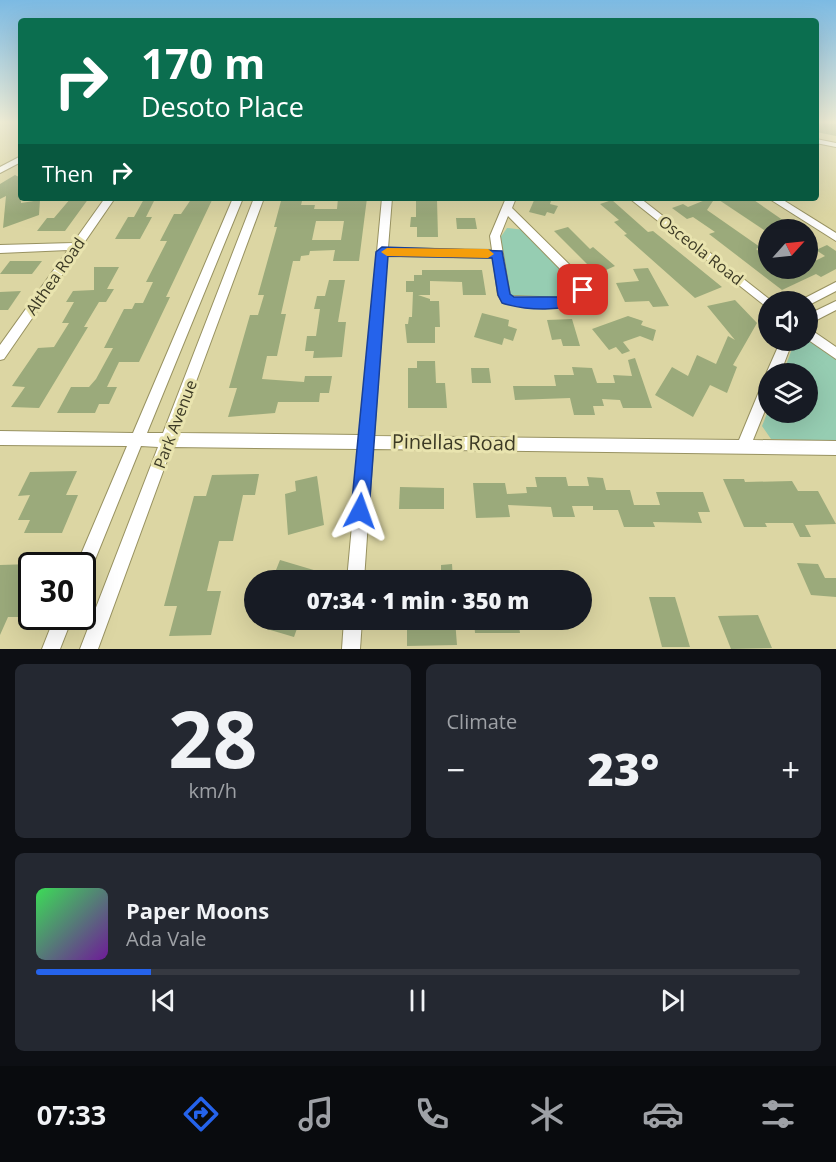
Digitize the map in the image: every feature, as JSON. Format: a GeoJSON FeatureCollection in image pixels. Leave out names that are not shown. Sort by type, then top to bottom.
{"type":"FeatureCollection","features":[{"type":"Feature","properties":{"kind":"street"},"geometry":{"type":"LineString","coordinates":[[0,170],[18,161]]}},
{"type":"Feature","properties":{"kind":"street","name":"Althea Road"},"geometry":{"type":"LineString","coordinates":[[0,355],[108,201]]}},
{"type":"Feature","properties":{"kind":"street","name":"Park Avenue"},"geometry":{"type":"LineString","coordinates":[[90,552],[237,201]]}},
{"type":"Feature","properties":{"kind":"street","name":"Park Avenue"},"geometry":{"type":"LineString","coordinates":[[89,649],[258,201]]}},
{"type":"Feature","properties":{"kind":"street"},"geometry":{"type":"LineString","coordinates":[[356,570],[387,201]]}},
{"type":"Feature","properties":{"kind":"street","name":"Osceola Road"},"geometry":{"type":"LineString","coordinates":[[638,201],[758,294]]}},
{"type":"Feature","properties":{"kind":"street"},"geometry":{"type":"LineString","coordinates":[[778,201],[836,238]]}},
{"type":"Feature","properties":{"kind":"street"},"geometry":{"type":"LineString","coordinates":[[793,201],[836,228]]}},
{"type":"Feature","properties":{"kind":"street"},"geometry":{"type":"LineString","coordinates":[[509,204],[575,277],[583,290],[582,296],[570,302],[507,300],[496,230],[509,204]]}},
{"type":"Feature","properties":{"kind":"street"},"geometry":{"type":"LineString","coordinates":[[0,249],[77,246]]}},
{"type":"Feature","properties":{"kind":"street"},"geometry":{"type":"LineString","coordinates":[[382,252],[498,254]]}},
{"type":"Feature","properties":{"kind":"street"},"geometry":{"type":"LineString","coordinates":[[818,296],[836,286]]}},
{"type":"Feature","properties":{"kind":"street"},"geometry":{"type":"LineString","coordinates":[[818,314],[836,305]]}},
{"type":"Feature","properties":{"kind":"street"},"geometry":{"type":"LineString","coordinates":[[818,340],[836,354]]}},
{"type":"Feature","properties":{"kind":"street"},"geometry":{"type":"LineString","coordinates":[[743,447],[758,410]]}},
{"type":"Feature","properties":{"kind":"street","name":"Pinellas Road"},"geometry":{"type":"LineString","coordinates":[[0,438],[836,448]]}},
{"type":"Feature","properties":{"kind":"street"},"geometry":{"type":"LineString","coordinates":[[51,649],[58,630]]}},
{"type":"Feature","properties":{"kind":"street"},"geometry":{"type":"LineString","coordinates":[[351,649],[352,630]]}},
{"type":"Feature","properties":{"kind":"green space"},"geometry":{"type":"Polygon","coordinates":[[[507,228],[525,230],[577,285],[579,292],[573,299],[511,296],[500,238],[507,228]]]}},
{"type":"Feature","properties":{"kind":"green space"},"geometry":{"type":"Polygon","coordinates":[[[818,345],[836,359],[836,441],[771,439],[762,426],[763,423],[818,423],[818,363],[787,363],[791,351],[818,351],[818,345]]]}},
{"type":"Feature","properties":{"kind":"building"},"geometry":{"type":"Polygon","coordinates":[[[15,175],[18,176],[18,201],[21,203],[40,201],[39,215],[3,228],[6,196],[0,199],[0,184],[15,175]]]}},
{"type":"Feature","properties":{"kind":"building"},"geometry":{"type":"Polygon","coordinates":[[[68,201],[87,201],[65,231],[37,231],[47,218],[54,218],[68,201]]]}},
{"type":"Feature","properties":{"kind":"building"},"geometry":{"type":"Polygon","coordinates":[[[143,201],[154,201],[146,217],[152,217],[140,239],[115,239],[128,217],[134,217],[143,201]]]}},
{"type":"Feature","properties":{"kind":"building"},"geometry":{"type":"Polygon","coordinates":[[[190,201],[212,201],[166,297],[170,297],[139,362],[119,362],[107,387],[117,387],[109,404],[99,404],[95,413],[57,413],[71,387],[89,387],[96,379],[113,348],[104,348],[124,309],[132,309],[135,303],[143,303],[153,282],[146,282],[167,241],[160,241],[174,214],[181,214],[190,201]]]}},
{"type":"Feature","properties":{"kind":"building"},"geometry":{"type":"Polygon","coordinates":[[[281,201],[302,201],[301,205],[315,205],[314,209],[337,209],[338,201],[367,201],[359,261],[333,261],[335,250],[310,251],[309,255],[301,256],[300,261],[293,261],[281,314],[286,314],[277,356],[267,356],[262,379],[304,382],[305,376],[332,376],[329,393],[320,393],[319,402],[278,402],[275,413],[228,417],[237,388],[229,388],[250,315],[258,315],[264,295],[258,295],[277,227],[274,227],[281,201]],[[316,221],[312,240],[341,240],[344,221],[316,221]]]}},
{"type":"Feature","properties":{"kind":"building"},"geometry":{"type":"Polygon","coordinates":[[[416,201],[437,201],[438,237],[417,237],[417,227],[410,227],[411,217],[416,217],[416,201]]]}},
{"type":"Feature","properties":{"kind":"building"},"geometry":{"type":"Polygon","coordinates":[[[534,201],[551,201],[550,204],[558,206],[554,214],[547,212],[545,216],[529,212],[534,201]]]}},
{"type":"Feature","properties":{"kind":"building"},"geometry":{"type":"Polygon","coordinates":[[[613,201],[648,232],[653,231],[722,287],[695,298],[624,235],[627,234],[614,222],[619,220],[600,204],[613,201]]]}},
{"type":"Feature","properties":{"kind":"building"},"geometry":{"type":"Polygon","coordinates":[[[703,201],[713,201],[707,210],[758,246],[756,249],[758,250],[758,272],[709,234],[715,232],[693,217],[687,219],[672,208],[683,204],[688,207],[703,201]]]}},
{"type":"Feature","properties":{"kind":"building"},"geometry":{"type":"Polygon","coordinates":[[[720,201],[755,201],[781,219],[758,219],[758,226],[720,201]]]}},
{"type":"Feature","properties":{"kind":"building"},"geometry":{"type":"Polygon","coordinates":[[[456,218],[475,218],[477,229],[457,229],[456,218]]]}},
{"type":"Feature","properties":{"kind":"building"},"geometry":{"type":"Polygon","coordinates":[[[568,227],[590,249],[593,247],[615,266],[597,274],[554,231],[568,227]]]}},
{"type":"Feature","properties":{"kind":"building"},"geometry":{"type":"Polygon","coordinates":[[[827,245],[836,251],[836,269],[821,277],[818,275],[818,260],[825,256],[818,249],[827,245]]]}},
{"type":"Feature","properties":{"kind":"building"},"geometry":{"type":"Polygon","coordinates":[[[10,261],[42,261],[32,274],[0,274],[10,261]]]}},
{"type":"Feature","properties":{"kind":"building"},"geometry":{"type":"Polygon","coordinates":[[[94,267],[119,267],[107,289],[114,289],[106,302],[99,302],[84,327],[88,327],[39,408],[11,407],[25,387],[12,386],[38,348],[54,347],[69,323],[62,323],[74,302],[66,302],[73,291],[94,290],[94,267]]]}},
{"type":"Feature","properties":{"kind":"building"},"geometry":{"type":"Polygon","coordinates":[[[648,268],[669,306],[653,307],[649,301],[625,302],[616,283],[639,281],[633,269],[648,268]]]}},
{"type":"Feature","properties":{"kind":"building"},"geometry":{"type":"Polygon","coordinates":[[[422,270],[482,270],[486,295],[463,295],[462,282],[430,281],[430,295],[418,295],[430,301],[439,301],[440,327],[435,327],[435,343],[407,343],[405,324],[408,324],[409,317],[412,317],[413,292],[406,292],[406,281],[414,281],[414,275],[422,275],[422,270]]]}},
{"type":"Feature","properties":{"kind":"building"},"geometry":{"type":"Polygon","coordinates":[[[768,279],[805,279],[782,290],[768,279]]]}},
{"type":"Feature","properties":{"kind":"building"},"geometry":{"type":"Polygon","coordinates":[[[329,280],[345,280],[338,322],[346,322],[342,357],[313,358],[314,351],[305,351],[307,336],[316,336],[320,309],[314,309],[317,296],[325,296],[329,280]]]}},
{"type":"Feature","properties":{"kind":"building"},"geometry":{"type":"Polygon","coordinates":[[[21,291],[8,310],[0,310],[0,292],[21,291]]]}},
{"type":"Feature","properties":{"kind":"building"},"geometry":{"type":"Polygon","coordinates":[[[735,300],[757,323],[733,365],[737,367],[727,393],[710,385],[693,417],[655,395],[672,367],[688,376],[697,355],[716,364],[728,336],[735,340],[707,306],[735,300]]]}},
{"type":"Feature","properties":{"kind":"building"},"geometry":{"type":"Polygon","coordinates":[[[482,313],[509,320],[508,326],[517,329],[513,341],[504,338],[502,345],[474,337],[482,313]]]}},
{"type":"Feature","properties":{"kind":"building"},"geometry":{"type":"Polygon","coordinates":[[[628,316],[643,321],[641,325],[656,330],[653,341],[640,336],[623,342],[630,351],[622,354],[616,347],[609,350],[592,329],[628,316]]]}},
{"type":"Feature","properties":{"kind":"building"},"geometry":{"type":"Polygon","coordinates":[[[572,319],[580,346],[563,346],[561,339],[552,340],[547,320],[572,319]]]}},
{"type":"Feature","properties":{"kind":"building"},"geometry":{"type":"Polygon","coordinates":[[[635,358],[652,408],[623,408],[620,400],[602,399],[604,406],[593,406],[595,415],[574,415],[570,398],[515,400],[513,386],[556,386],[554,375],[574,375],[572,367],[592,368],[597,383],[615,383],[613,375],[632,376],[628,360],[635,358]]]}},
{"type":"Feature","properties":{"kind":"building"},"geometry":{"type":"Polygon","coordinates":[[[417,361],[435,361],[436,383],[445,383],[447,408],[408,408],[408,368],[417,368],[417,361]]]}},
{"type":"Feature","properties":{"kind":"building"},"geometry":{"type":"Polygon","coordinates":[[[471,368],[489,368],[491,383],[472,383],[471,368]]]}},
{"type":"Feature","properties":{"kind":"building"},"geometry":{"type":"Polygon","coordinates":[[[77,471],[66,495],[78,495],[62,533],[24,533],[30,520],[18,520],[30,495],[18,496],[30,472],[77,471]]]}},
{"type":"Feature","properties":{"kind":"building"},"geometry":{"type":"Polygon","coordinates":[[[259,474],[255,495],[243,495],[233,541],[219,541],[207,591],[221,591],[211,635],[169,636],[177,606],[164,606],[194,496],[206,496],[212,475],[259,474]]]}},
{"type":"Feature","properties":{"kind":"building"},"geometry":{"type":"Polygon","coordinates":[[[317,476],[324,525],[288,535],[285,494],[296,491],[295,481],[317,476]]]}},
{"type":"Feature","properties":{"kind":"building"},"geometry":{"type":"Polygon","coordinates":[[[535,477],[566,477],[568,486],[589,486],[587,477],[603,478],[606,490],[630,490],[634,505],[660,505],[656,492],[703,492],[710,512],[698,512],[702,523],[653,522],[655,527],[624,527],[618,510],[593,510],[593,506],[572,506],[575,517],[553,517],[551,507],[508,505],[510,517],[476,518],[473,483],[505,483],[507,494],[527,493],[526,487],[537,487],[535,477]]]}},
{"type":"Feature","properties":{"kind":"building"},"geometry":{"type":"Polygon","coordinates":[[[723,479],[744,479],[745,482],[792,481],[798,491],[818,491],[836,524],[805,525],[811,537],[800,537],[793,523],[765,523],[767,527],[744,527],[723,479]]]}},
{"type":"Feature","properties":{"kind":"building"},"geometry":{"type":"Polygon","coordinates":[[[400,487],[444,488],[444,509],[399,509],[400,487]]]}},
{"type":"Feature","properties":{"kind":"building"},"geometry":{"type":"Polygon","coordinates":[[[280,560],[314,570],[276,570],[280,560]]]}},
{"type":"Feature","properties":{"kind":"building"},"geometry":{"type":"Polygon","coordinates":[[[797,563],[818,564],[825,578],[836,578],[836,597],[811,595],[797,563]]]}},
{"type":"Feature","properties":{"kind":"building"},"geometry":{"type":"Polygon","coordinates":[[[18,564],[18,617],[8,617],[0,635],[0,565],[18,564]]]}},
{"type":"Feature","properties":{"kind":"building"},"geometry":{"type":"Polygon","coordinates":[[[452,564],[452,570],[441,570],[441,565],[452,564]]]}},
{"type":"Feature","properties":{"kind":"building"},"geometry":{"type":"Polygon","coordinates":[[[649,597],[675,597],[690,647],[662,647],[649,597]]]}},
{"type":"Feature","properties":{"kind":"building"},"geometry":{"type":"Polygon","coordinates":[[[758,615],[772,648],[731,649],[718,616],[758,615]]]}},
{"type":"Feature","properties":{"kind":"building"},"geometry":{"type":"Polygon","coordinates":[[[270,630],[296,630],[294,637],[270,630]]]}},
{"type":"Feature","properties":{"kind":"building"},"geometry":{"type":"Polygon","coordinates":[[[407,630],[456,630],[457,645],[407,646],[407,630]]]}},
{"type":"Feature","properties":{"kind":"building"},"geometry":{"type":"Polygon","coordinates":[[[475,630],[520,630],[520,633],[475,633],[475,630]]]}},
{"type":"Feature","properties":{"kind":"slow traffic"},"geometry":{"type":"LineString","coordinates":[[387,252],[488,254]]}},
{"type":"Feature","properties":{"kind":"route"},"geometry":{"type":"LineString","coordinates":[[360,511],[382,252],[498,254],[504,295],[507,300],[514,302],[570,302],[582,296],[583,290]]}}]}
